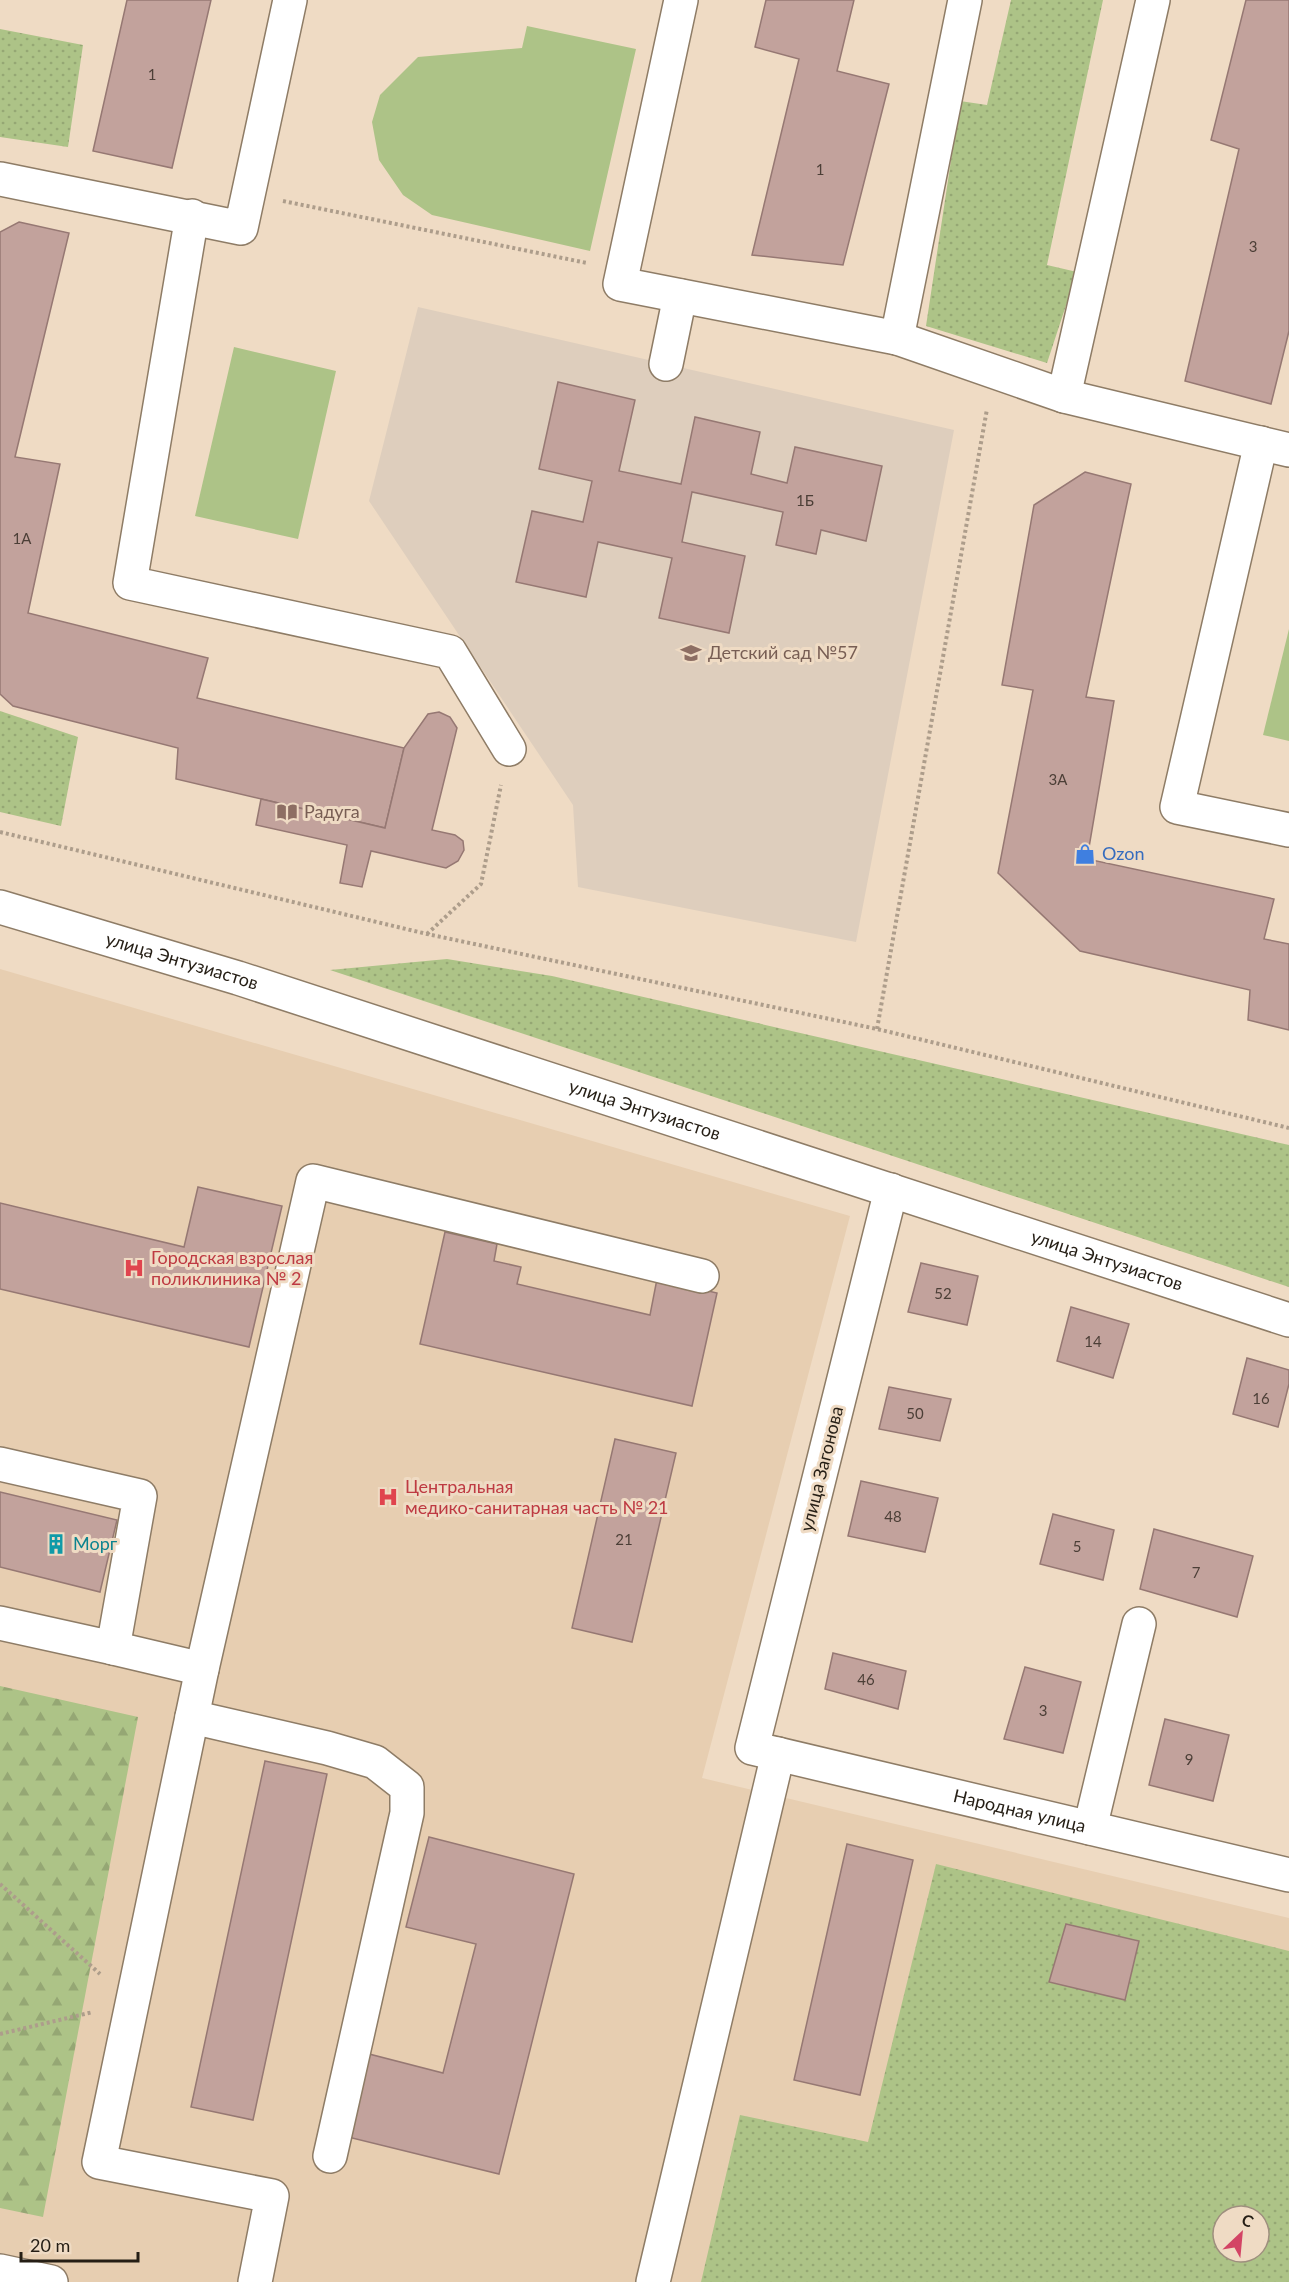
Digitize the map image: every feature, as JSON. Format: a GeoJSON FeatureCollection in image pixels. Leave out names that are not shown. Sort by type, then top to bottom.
{"type":"FeatureCollection","features":[{"type":"Feature","properties":{"kind":"street"},"geometry":{"type":"LineString","coordinates":[[0,179],[192,216],[241,228],[290,0]]}},
{"type":"Feature","properties":{"kind":"street"},"geometry":{"type":"LineString","coordinates":[[681,0],[620,284],[897,338],[1064,396],[1275,447],[1177,807],[1289,830]]}},
{"type":"Feature","properties":{"kind":"street"},"geometry":{"type":"LineString","coordinates":[[897,338],[964,0]]}},
{"type":"Feature","properties":{"kind":"street"},"geometry":{"type":"LineString","coordinates":[[1064,396],[1153,0]]}},
{"type":"Feature","properties":{"kind":"street"},"geometry":{"type":"LineString","coordinates":[[192,216],[130,583],[450,652],[509,749]]}},
{"type":"Feature","properties":{"kind":"street"},"geometry":{"type":"LineString","coordinates":[[666,364],[680,296]]}},
{"type":"Feature","properties":{"kind":"street","name":"улица Энтузиастов"},"geometry":{"type":"LineString","coordinates":[[0,907],[238,978],[1289,1320]]}},
{"type":"Feature","properties":{"kind":"street"},"geometry":{"type":"LineString","coordinates":[[255,2282],[272,2196],[99,2162],[202,1669],[313,1181],[702,1276]]}},
{"type":"Feature","properties":{"kind":"street","name":"улица Загонова"},"geometry":{"type":"LineString","coordinates":[[653,2282],[765,1751],[891,1190]]}},
{"type":"Feature","properties":{"kind":"street"},"geometry":{"type":"LineString","coordinates":[[0,1464],[140,1496],[113,1648]]}},
{"type":"Feature","properties":{"kind":"street"},"geometry":{"type":"LineString","coordinates":[[0,1623],[202,1669]]}},
{"type":"Feature","properties":{"kind":"street"},"geometry":{"type":"LineString","coordinates":[[1090,1828],[1139,1624]]}},
{"type":"Feature","properties":{"kind":"street"},"geometry":{"type":"LineString","coordinates":[[192,1717],[327,1748],[375,1762],[407,1787],[407,1813],[330,2156]]}},
{"type":"Feature","properties":{"kind":"street","name":"Народная улица"},"geometry":{"type":"LineString","coordinates":[[765,1751],[1289,1875]]}},
{"type":"Feature","properties":{"kind":"street"},"geometry":{"type":"LineString","coordinates":[[0,2271],[51,2282]]}},
{"type":"Feature","properties":{"kind":"path"},"geometry":{"type":"LineString","coordinates":[[250,194],[623,270]]}},
{"type":"Feature","properties":{"kind":"path"},"geometry":{"type":"LineString","coordinates":[[877,1029],[994,371]]}},
{"type":"Feature","properties":{"kind":"path"},"geometry":{"type":"LineString","coordinates":[[427,934],[481,884],[509,749]]}},
{"type":"Feature","properties":{"kind":"path"},"geometry":{"type":"LineString","coordinates":[[0,832],[427,934],[877,1029],[1289,1128]]}},
{"type":"Feature","properties":{"kind":"path"},"geometry":{"type":"LineString","coordinates":[[0,1884],[132,2003]]}},
{"type":"Feature","properties":{"kind":"path"},"geometry":{"type":"LineString","coordinates":[[0,2034],[132,2003]]}},
{"type":"Feature","properties":{"kind":"shaded area","name":"Детский сад №57"},"geometry":{"type":"Polygon","coordinates":[[[418,307],[954,430],[856,942],[578,887],[573,805],[369,501],[418,307]]]}},
{"type":"Feature","properties":{"kind":"shaded area","name":"Центральная медико-санитарная часть № 21"},"geometry":{"type":"Polygon","coordinates":[[[0,969],[850,1216],[702,1778],[1289,1918],[1289,2282],[0,2282],[0,969]]]}},
{"type":"Feature","properties":{"kind":"green space"},"geometry":{"type":"Polygon","coordinates":[[[1011,0],[1103,0],[1047,265],[1077,272],[1047,363],[926,326],[960,101],[987,105],[1011,0]]]}},
{"type":"Feature","properties":{"kind":"green space"},"geometry":{"type":"Polygon","coordinates":[[[527,26],[636,49],[590,251],[432,215],[403,195],[379,160],[372,122],[380,95],[418,57],[522,48],[527,26]]]}},
{"type":"Feature","properties":{"kind":"green space"},"geometry":{"type":"Polygon","coordinates":[[[0,29],[83,45],[68,147],[0,137],[0,29]]]}},
{"type":"Feature","properties":{"kind":"green space"},"geometry":{"type":"Polygon","coordinates":[[[234,347],[336,371],[298,539],[195,516],[234,347]]]}},
{"type":"Feature","properties":{"kind":"green space"},"geometry":{"type":"Polygon","coordinates":[[[1289,629],[1289,741],[1263,735],[1289,629]]]}},
{"type":"Feature","properties":{"kind":"green space"},"geometry":{"type":"Polygon","coordinates":[[[0,711],[78,737],[61,826],[0,812],[0,711]]]}},
{"type":"Feature","properties":{"kind":"green space"},"geometry":{"type":"Polygon","coordinates":[[[447,959],[552,976],[1289,1145],[1289,1287],[330,970],[447,959]]]}},
{"type":"Feature","properties":{"kind":"green space"},"geometry":{"type":"Polygon","coordinates":[[[0,1686],[138,1717],[43,2217],[0,2208],[0,1686]]]}},
{"type":"Feature","properties":{"kind":"green space"},"geometry":{"type":"Polygon","coordinates":[[[936,1864],[1289,1951],[1289,2282],[701,2282],[740,2115],[868,2142],[936,1864]]]}},
{"type":"Feature","properties":{"kind":"building"},"geometry":{"type":"Polygon","coordinates":[[[127,0],[211,0],[172,168],[93,151],[127,0]]]}},
{"type":"Feature","properties":{"kind":"building"},"geometry":{"type":"Polygon","coordinates":[[[766,0],[854,0],[837,71],[889,84],[843,265],[752,255],[799,59],[755,47],[766,0]]]}},
{"type":"Feature","properties":{"kind":"building"},"geometry":{"type":"Polygon","coordinates":[[[1246,0],[1289,0],[1289,331],[1271,404],[1185,381],[1239,149],[1211,140],[1246,0]]]}},
{"type":"Feature","properties":{"kind":"building"},"geometry":{"type":"Polygon","coordinates":[[[19,222],[69,233],[15,457],[60,464],[28,613],[208,658],[197,698],[404,748],[385,828],[176,779],[178,748],[13,706],[0,694],[0,232],[19,222]]]}},
{"type":"Feature","properties":{"kind":"building"},"geometry":{"type":"Polygon","coordinates":[[[558,382],[635,400],[619,471],[681,484],[695,417],[760,432],[751,474],[787,483],[795,447],[882,466],[866,541],[821,530],[816,554],[776,545],[783,512],[692,492],[682,542],[745,556],[729,633],[659,618],[672,558],[598,542],[586,597],[516,582],[532,511],[583,522],[592,481],[539,469],[558,382]]]}},
{"type":"Feature","properties":{"kind":"building"},"geometry":{"type":"Polygon","coordinates":[[[1085,472],[1131,484],[1086,697],[1114,701],[1087,859],[1274,899],[1264,939],[1289,944],[1289,1030],[1248,1020],[1250,990],[1080,951],[998,873],[1033,690],[1002,685],[1034,505],[1085,472]]]}},
{"type":"Feature","properties":{"kind":"building","name":"Радуга"},"geometry":{"type":"Polygon","coordinates":[[[439,712],[450,717],[457,728],[432,830],[455,835],[463,841],[464,850],[458,861],[446,868],[371,851],[362,887],[340,883],[347,845],[256,825],[261,799],[385,828],[404,748],[428,714],[439,712]]]}},
{"type":"Feature","properties":{"kind":"building","name":"Городская взрослая поликлиника № 2"},"geometry":{"type":"Polygon","coordinates":[[[198,1187],[282,1206],[249,1347],[0,1289],[0,1203],[184,1247],[198,1187]]]}},
{"type":"Feature","properties":{"kind":"building"},"geometry":{"type":"Polygon","coordinates":[[[445,1232],[497,1244],[494,1261],[521,1267],[517,1284],[650,1315],[657,1279],[717,1293],[692,1406],[420,1344],[445,1232]]]}},
{"type":"Feature","properties":{"kind":"building"},"geometry":{"type":"Polygon","coordinates":[[[921,1263],[978,1276],[967,1325],[908,1312],[921,1263]]]}},
{"type":"Feature","properties":{"kind":"building"},"geometry":{"type":"Polygon","coordinates":[[[1071,1307],[1129,1324],[1113,1378],[1057,1361],[1071,1307]]]}},
{"type":"Feature","properties":{"kind":"building"},"geometry":{"type":"Polygon","coordinates":[[[1247,1358],[1289,1370],[1289,1384],[1278,1427],[1233,1414],[1247,1358]]]}},
{"type":"Feature","properties":{"kind":"building"},"geometry":{"type":"Polygon","coordinates":[[[889,1387],[951,1399],[940,1441],[879,1429],[889,1387]]]}},
{"type":"Feature","properties":{"kind":"building"},"geometry":{"type":"Polygon","coordinates":[[[615,1439],[676,1453],[632,1642],[572,1628],[615,1439]]]}},
{"type":"Feature","properties":{"kind":"building"},"geometry":{"type":"Polygon","coordinates":[[[861,1481],[938,1498],[925,1552],[848,1536],[861,1481]]]}},
{"type":"Feature","properties":{"kind":"building","name":"Морг"},"geometry":{"type":"Polygon","coordinates":[[[0,1492],[117,1520],[100,1592],[0,1567],[0,1492]]]}},
{"type":"Feature","properties":{"kind":"building"},"geometry":{"type":"Polygon","coordinates":[[[1053,1514],[1114,1530],[1103,1580],[1040,1564],[1053,1514]]]}},
{"type":"Feature","properties":{"kind":"building"},"geometry":{"type":"Polygon","coordinates":[[[1154,1529],[1253,1556],[1237,1617],[1140,1589],[1154,1529]]]}},
{"type":"Feature","properties":{"kind":"building"},"geometry":{"type":"Polygon","coordinates":[[[833,1653],[906,1671],[898,1709],[825,1689],[833,1653]]]}},
{"type":"Feature","properties":{"kind":"building"},"geometry":{"type":"Polygon","coordinates":[[[1025,1667],[1081,1682],[1063,1753],[1004,1739],[1025,1667]]]}},
{"type":"Feature","properties":{"kind":"building"},"geometry":{"type":"Polygon","coordinates":[[[1165,1719],[1229,1735],[1213,1801],[1149,1785],[1165,1719]]]}},
{"type":"Feature","properties":{"kind":"building"},"geometry":{"type":"Polygon","coordinates":[[[265,1761],[327,1774],[253,2120],[191,2107],[265,1761]]]}},
{"type":"Feature","properties":{"kind":"building"},"geometry":{"type":"Polygon","coordinates":[[[429,1837],[574,1874],[499,2174],[348,2137],[369,2054],[443,2073],[476,1944],[406,1927],[429,1837]]]}},
{"type":"Feature","properties":{"kind":"building"},"geometry":{"type":"Polygon","coordinates":[[[847,1844],[913,1860],[860,2095],[794,2080],[847,1844]]]}},
{"type":"Feature","properties":{"kind":"building"},"geometry":{"type":"Polygon","coordinates":[[[1066,1924],[1139,1941],[1125,2000],[1049,1982],[1066,1924]]]}},
{"type":"Feature","properties":{"kind":"place","name":"Детский сад №57"},"geometry":{"type":"Point","coordinates":[691,653]}},
{"type":"Feature","properties":{"kind":"place","name":"Радуга"},"geometry":{"type":"Point","coordinates":[287,812]}},
{"type":"Feature","properties":{"kind":"place","name":"Ozon"},"geometry":{"type":"Point","coordinates":[1085,854]}},
{"type":"Feature","properties":{"kind":"place","name":"Городская взрослая поликлиника № 2"},"geometry":{"type":"Point","coordinates":[134,1268]}},
{"type":"Feature","properties":{"kind":"place","name":"Центральная медико-санитарная часть № 21"},"geometry":{"type":"Point","coordinates":[388,1497]}},
{"type":"Feature","properties":{"kind":"place","name":"Морг"},"geometry":{"type":"Point","coordinates":[56,1544]}}]}
